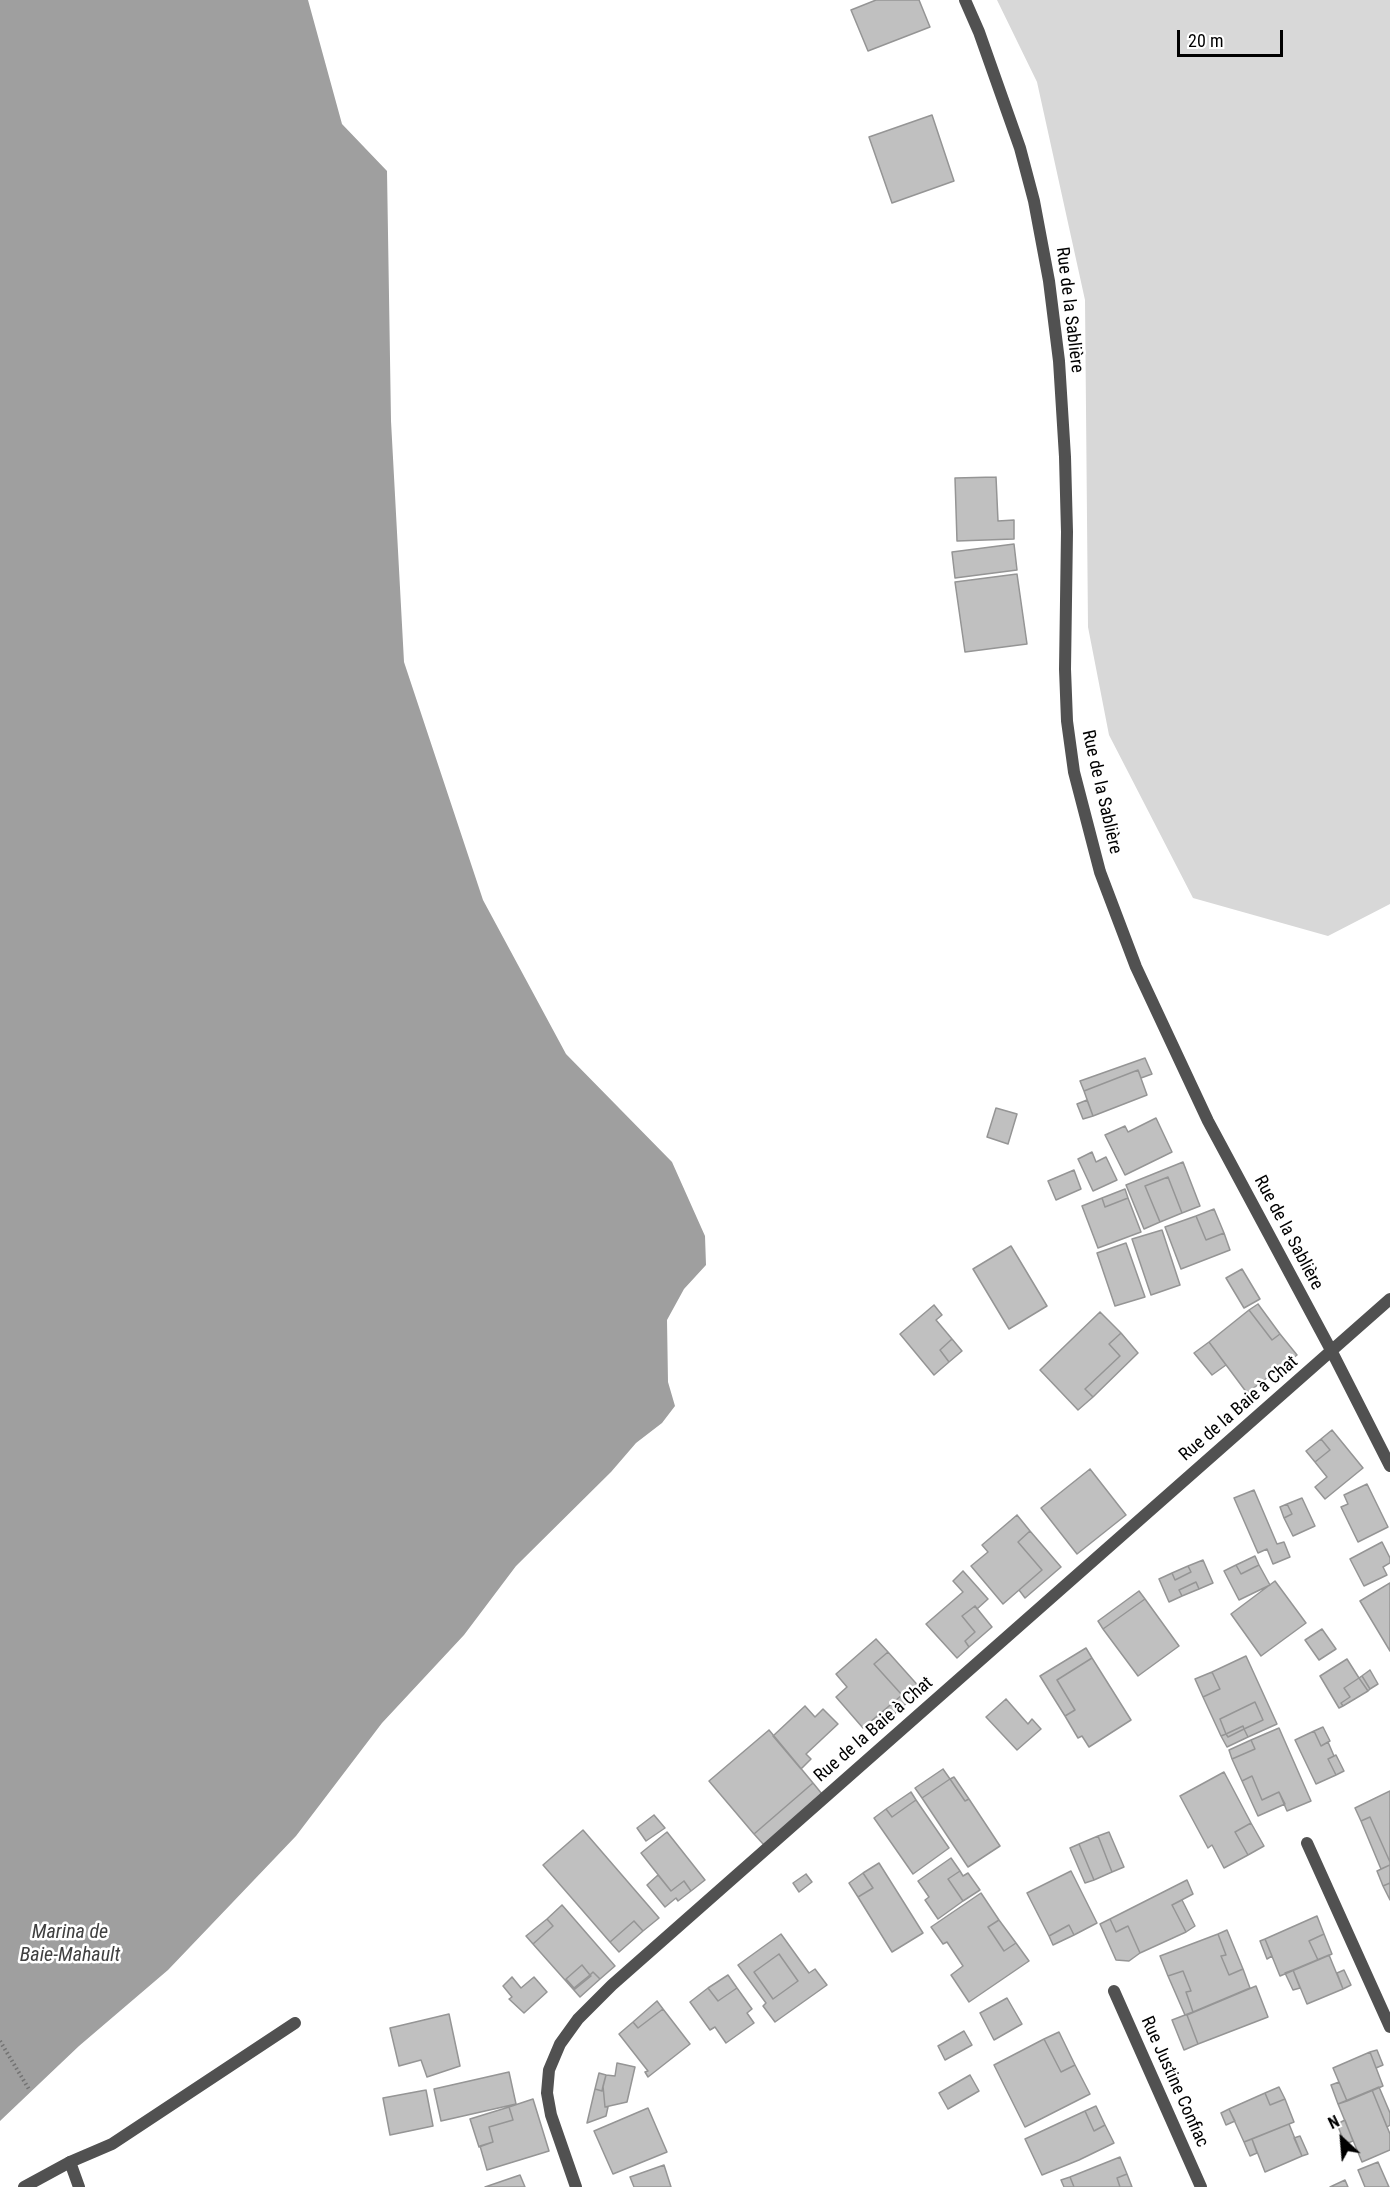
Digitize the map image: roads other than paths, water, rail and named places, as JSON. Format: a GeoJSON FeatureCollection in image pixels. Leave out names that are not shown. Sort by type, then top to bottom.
{"type":"FeatureCollection","features":[{"type":"Feature","properties":{"kind":"street","name":"Rue de la Sablière"},"geometry":{"type":"LineString","coordinates":[[964,0],[983,42],[1020,148],[1034,201],[1049,281],[1059,361],[1065,457],[1067,721],[1074,772],[1100,872],[1136,967],[1208,1121],[1332,1352],[1390,1466]]}},
{"type":"Feature","properties":{"kind":"street","name":"Rue de la Baie à Chat"},"geometry":{"type":"LineString","coordinates":[[576,2187],[551,2115],[547,2093],[549,2070],[560,2044],[578,2019],[612,1985],[1390,1299]]}},
{"type":"Feature","properties":{"kind":"street"},"geometry":{"type":"LineString","coordinates":[[1307,1843],[1390,2027]]}},
{"type":"Feature","properties":{"kind":"street","name":"Rue Justine Confiac"},"geometry":{"type":"LineString","coordinates":[[1114,1991],[1201,2187]]}},
{"type":"Feature","properties":{"kind":"street"},"geometry":{"type":"LineString","coordinates":[[24,2187],[70,2162],[112,2144],[295,2023]]}},
{"type":"Feature","properties":{"kind":"street"},"geometry":{"type":"LineString","coordinates":[[70,2162],[79,2187]]}},
{"type":"Feature","properties":{"kind":"water","name":"Marina de Baie-Mahault"},"geometry":{"type":"Polygon","coordinates":[[[0,0],[308,0],[342,124],[387,171],[391,421],[404,662],[483,900],[566,1054],[672,1162],[705,1236],[706,1265],[684,1289],[667,1320],[668,1382],[675,1406],[662,1423],[636,1443],[611,1472],[516,1566],[464,1635],[382,1723],[296,1836],[168,1970],[79,2046],[0,2121],[0,0]]]}}]}
